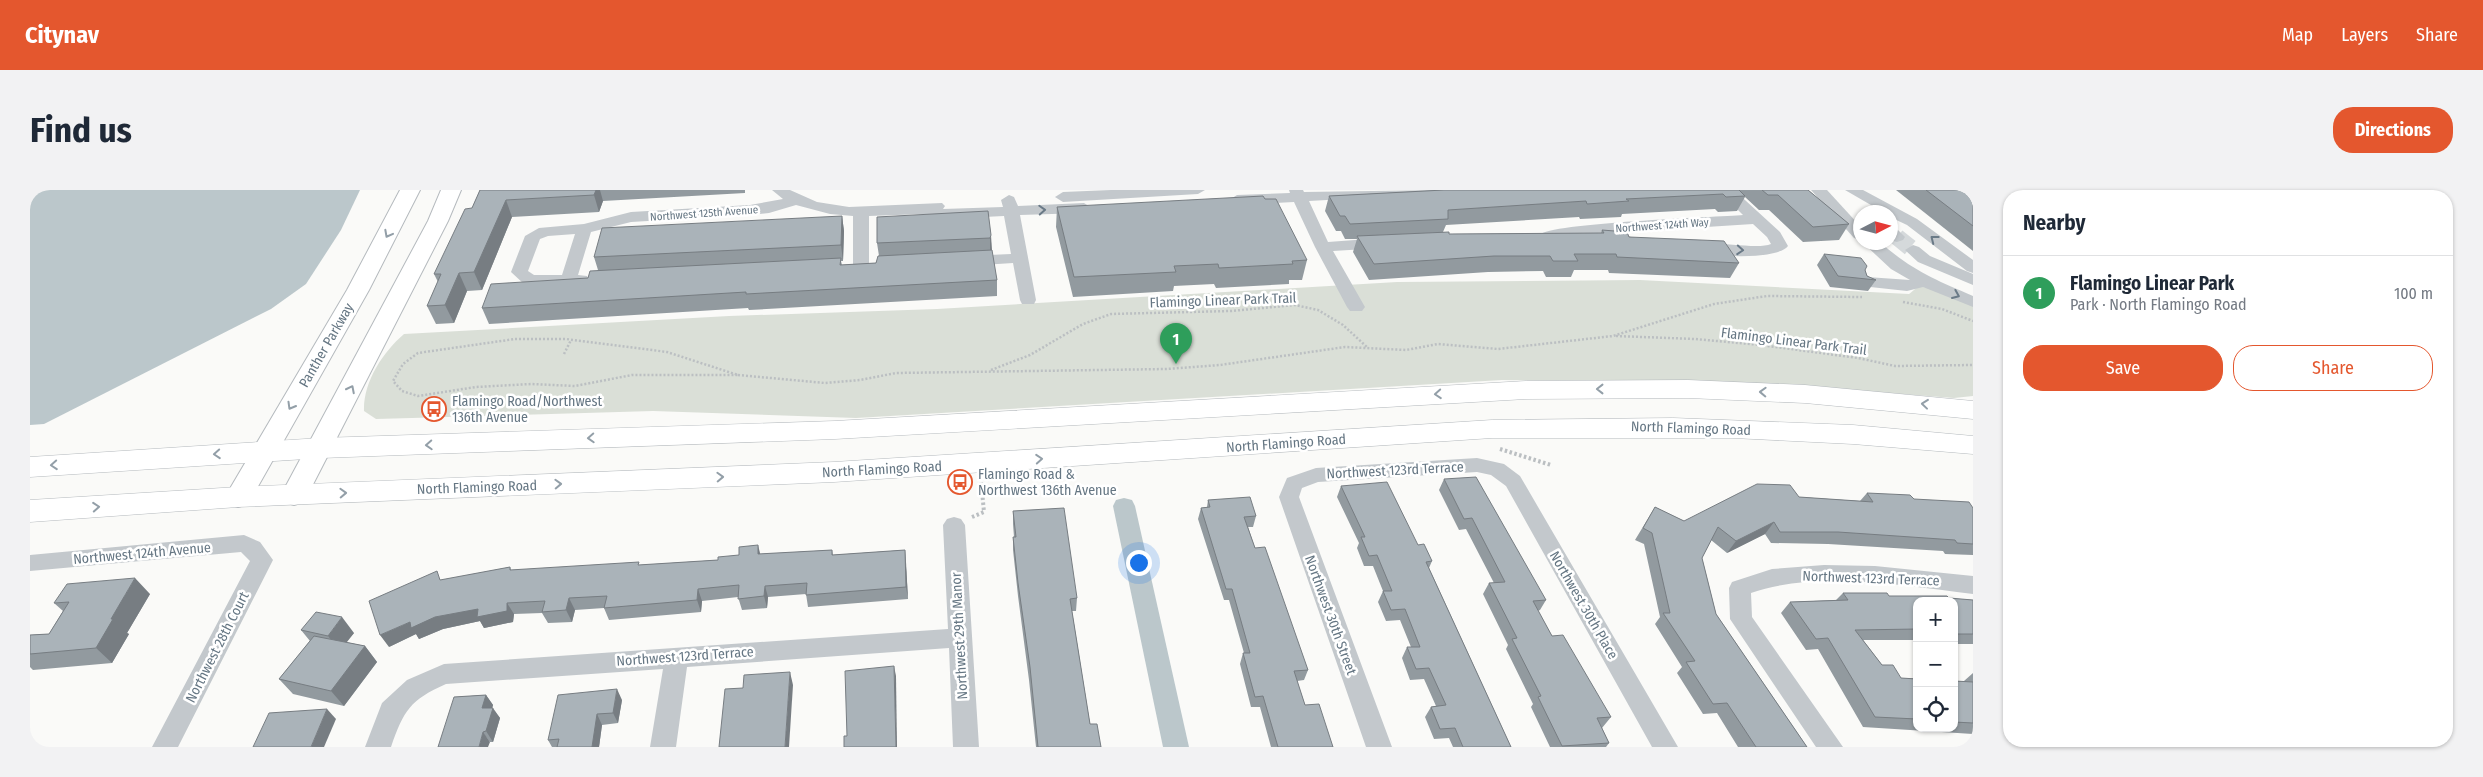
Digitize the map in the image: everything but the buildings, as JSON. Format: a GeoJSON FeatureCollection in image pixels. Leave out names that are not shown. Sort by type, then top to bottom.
{"type":"FeatureCollection","features":[{"type":"Feature","properties":{"kind":"highway"},"geometry":{"type":"LineString","coordinates":[[30,467],[320,448],[835,430],[1526,390],[1688,389],[1795,394],[1973,410]]}},
{"type":"Feature","properties":{"kind":"highway","name":"North Flamingo Road"},"geometry":{"type":"LineString","coordinates":[[30,511],[238,497],[834,472],[1492,429],[1600,426],[1709,428],[1806,432],[1973,445]]}},
{"type":"Feature","properties":{"kind":"main road","name":"Panther Parkway"},"geometry":{"type":"LineString","coordinates":[[238,497],[358,290],[410,190]]}},
{"type":"Feature","properties":{"kind":"main road"},"geometry":{"type":"LineString","coordinates":[[294,495],[438,221],[450,190]]}},
{"type":"Feature","properties":{"kind":"street"},"geometry":{"type":"LineString","coordinates":[[779,190],[796,200],[820,209],[862,212],[924,209],[943,214],[1010,206],[1199,195]]}},
{"type":"Feature","properties":{"kind":"street"},"geometry":{"type":"LineString","coordinates":[[1226,201],[1298,193],[1434,190]]}},
{"type":"Feature","properties":{"kind":"street","name":"Northwest 124th Way"},"geometry":{"type":"LineString","coordinates":[[1690,246],[1757,251],[1773,250],[1780,246],[1774,235],[1725,190]]}},
{"type":"Feature","properties":{"kind":"street"},"geometry":{"type":"LineString","coordinates":[[1818,190],[1845,215],[1853,226]]}},
{"type":"Feature","properties":{"kind":"street"},"geometry":{"type":"LineString","coordinates":[[1851,190],[1868,205]]}},
{"type":"Feature","properties":{"kind":"street"},"geometry":{"type":"LineString","coordinates":[[1851,190],[1912,222],[1973,268]]}},
{"type":"Feature","properties":{"kind":"street"},"geometry":{"type":"LineString","coordinates":[[1298,193],[1323,247],[1356,307]]}},
{"type":"Feature","properties":{"kind":"street","name":"Northwest 125th Avenue"},"geometry":{"type":"LineString","coordinates":[[568,280],[530,280],[519,272],[533,236],[545,231],[584,229],[631,218],[769,208],[796,200]]}},
{"type":"Feature","properties":{"kind":"street"},"geometry":{"type":"LineString","coordinates":[[1010,206],[1028,300]]}},
{"type":"Feature","properties":{"kind":"street"},"geometry":{"type":"LineString","coordinates":[[861,267],[862,212]]}},
{"type":"Feature","properties":{"kind":"street"},"geometry":{"type":"LineString","coordinates":[[1845,215],[1853,214]]}},
{"type":"Feature","properties":{"kind":"street","name":"Northwest 124th Way"},"geometry":{"type":"LineString","coordinates":[[1531,236],[1570,234],[1597,229],[1756,219]]}},
{"type":"Feature","properties":{"kind":"street"},"geometry":{"type":"LineString","coordinates":[[584,229],[568,280],[598,279]]}},
{"type":"Feature","properties":{"kind":"street","name":"Northwest 124th Way"},"geometry":{"type":"LineString","coordinates":[[1570,234],[1588,238],[1634,242]]}},
{"type":"Feature","properties":{"kind":"street"},"geometry":{"type":"LineString","coordinates":[[1323,247],[1398,242]]}},
{"type":"Feature","properties":{"kind":"street"},"geometry":{"type":"LineString","coordinates":[[1879,250],[1897,266],[1925,282],[1973,302]]}},
{"type":"Feature","properties":{"kind":"street"},"geometry":{"type":"LineString","coordinates":[[1913,250],[1924,259],[1973,280]]}},
{"type":"Feature","properties":{"kind":"street"},"geometry":{"type":"LineString","coordinates":[[951,262],[1020,258]]}},
{"type":"Feature","properties":{"kind":"street"},"geometry":{"type":"LineString","coordinates":[[844,268],[881,266]]}},
{"type":"Feature","properties":{"kind":"street"},"geometry":{"type":"LineString","coordinates":[[1868,290],[1925,282]]}},
{"type":"Feature","properties":{"kind":"street","name":"Northwest 123rd Terrace"},"geometry":{"type":"LineString","coordinates":[[1294,483],[1316,475],[1325,474],[1477,465],[1496,469]]}},
{"type":"Feature","properties":{"kind":"street","name":"Northwest 30th Place"},"geometry":{"type":"LineString","coordinates":[[1496,469],[1513,481],[1665,747]]}},
{"type":"Feature","properties":{"kind":"street","name":"Northwest 30th Street"},"geometry":{"type":"LineString","coordinates":[[1294,483],[1289,497],[1379,747]]}},
{"type":"Feature","properties":{"kind":"street","name":"Northwest 29th Manor"},"geometry":{"type":"LineString","coordinates":[[954,525],[966,747]]}},
{"type":"Feature","properties":{"kind":"street","name":"Northwest 124th Avenue"},"geometry":{"type":"LineString","coordinates":[[30,563],[244,543],[252,548]]}},
{"type":"Feature","properties":{"kind":"street","name":"Northwest 28th Court"},"geometry":{"type":"LineString","coordinates":[[165,747],[262,560],[252,548]]}},
{"type":"Feature","properties":{"kind":"street","name":"Northwest 123rd Terrace"},"geometry":{"type":"LineString","coordinates":[[1830,747],[1741,619],[1740,588],[1776,577],[1817,574],[1916,578],[1973,584]]}},
{"type":"Feature","properties":{"kind":"street","name":"Northwest 123rd Terrace"},"geometry":{"type":"LineString","coordinates":[[378,747],[391,711],[415,687],[444,674],[677,656],[959,638]]}},
{"type":"Feature","properties":{"kind":"street"},"geometry":{"type":"LineString","coordinates":[[663,747],[677,656]]}},
{"type":"Feature","properties":{"kind":"path","name":"Flamingo Linear Park Trail"},"geometry":{"type":"LineString","coordinates":[[1612,336],[1723,303],[1788,295],[1868,290]]}},
{"type":"Feature","properties":{"kind":"path"},"geometry":{"type":"LineString","coordinates":[[1897,302],[1942,310],[1973,321]]}},
{"type":"Feature","properties":{"kind":"path","name":"Flamingo Linear Park Trail"},"geometry":{"type":"LineString","coordinates":[[988,371],[1030,355],[1083,324],[1111,314],[1231,311],[1295,305],[1318,310],[1343,325],[1368,348]]}},
{"type":"Feature","properties":{"kind":"path","name":"Flamingo Linear Park Trail"},"geometry":{"type":"LineString","coordinates":[[738,375],[667,352],[571,340],[515,339],[418,352],[396,370],[393,381],[402,392],[418,396],[476,387],[531,384],[575,386],[632,375],[738,375],[825,383],[860,380],[896,373],[1167,370],[1220,365],[1345,347],[1406,350],[1450,344],[1498,349],[1612,336],[1694,339],[1760,345],[1858,358],[1895,366],[1973,365]]}},
{"type":"Feature","properties":{"kind":"path"},"geometry":{"type":"LineString","coordinates":[[564,354],[571,340]]}},
{"type":"Feature","properties":{"kind":"path"},"geometry":{"type":"LineString","coordinates":[[954,525],[984,512],[978,463]]}},
{"type":"Feature","properties":{"kind":"shaded area"},"geometry":{"type":"Polygon","coordinates":[[[30,190],[360,190],[341,230],[306,284],[271,309],[44,424],[30,425],[30,190]]]}},
{"type":"Feature","properties":{"kind":"shaded area"},"geometry":{"type":"Polygon","coordinates":[[[1640,280],[1909,294],[1919,287],[1938,291],[1973,305],[1973,396],[1954,398],[1758,383],[1502,380],[856,418],[653,411],[376,419],[364,411],[367,389],[376,368],[396,341],[404,334],[729,316],[937,309],[1397,282],[1640,280]]]}},
{"type":"Feature","properties":{"kind":"waterway"},"geometry":{"type":"LineString","coordinates":[[1124,506],[1176,747]]}},
{"type":"Feature","properties":{"kind":"tunnel"},"geometry":{"type":"LineString","coordinates":[[1898,238],[1913,250]]}},
{"type":"Feature","properties":{"kind":"place","name":"Flamingo Linear Park"},"geometry":{"type":"Point","coordinates":[1176,364]}},
{"type":"Feature","properties":{"kind":"place","name":"Flamingo Road/Northwest 136th Avenue"},"geometry":{"type":"Point","coordinates":[434,409]}},
{"type":"Feature","properties":{"kind":"place","name":"Flamingo Road & Northwest 136th Avenue"},"geometry":{"type":"Point","coordinates":[960,482]}}]}
